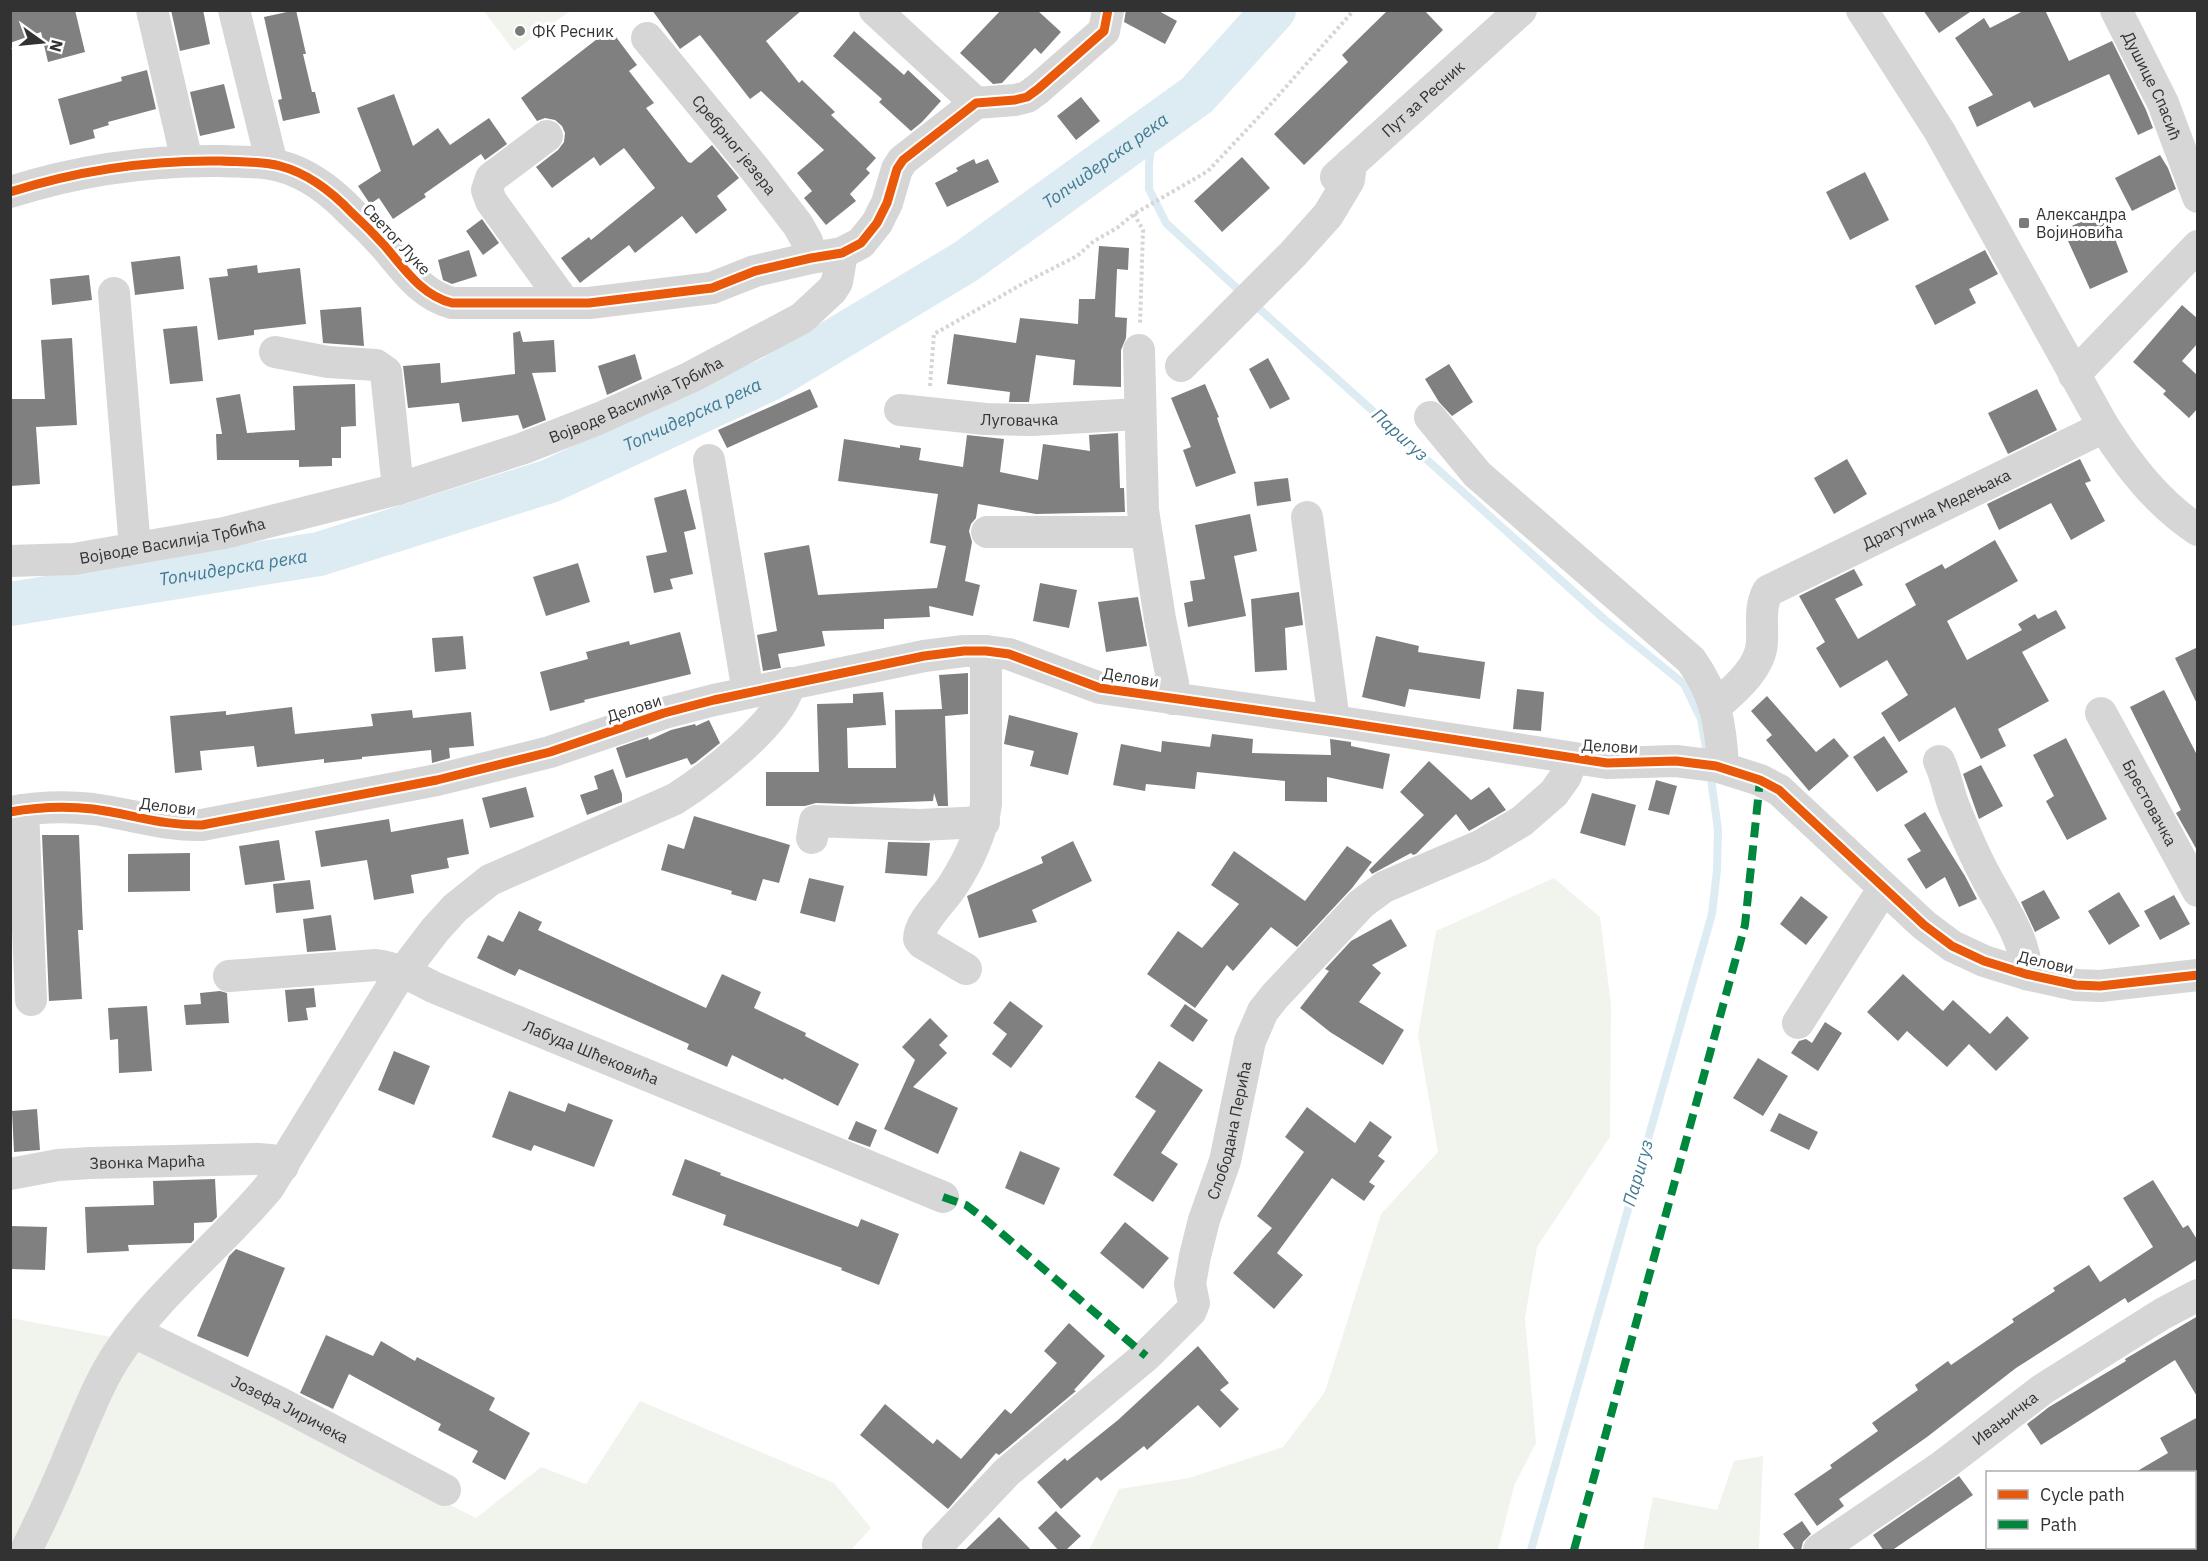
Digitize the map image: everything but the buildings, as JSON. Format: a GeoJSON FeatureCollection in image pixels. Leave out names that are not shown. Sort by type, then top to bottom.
{"type":"FeatureCollection","features":[{"type":"Feature","properties":{"kind":"street"},"geometry":{"type":"LineString","coordinates":[[152,10],[187,160]]}},
{"type":"Feature","properties":{"kind":"street"},"geometry":{"type":"LineString","coordinates":[[234,10],[272,164]]}},
{"type":"Feature","properties":{"kind":"street"},"geometry":{"type":"LineString","coordinates":[[875,10],[976,102]]}},
{"type":"Feature","properties":{"kind":"street"},"geometry":{"type":"LineString","coordinates":[[842,253],[861,243],[877,223],[887,203],[897,169],[903,160],[976,102],[1015,100],[1027,97],[1038,89],[1104,31],[1108,10]]}},
{"type":"Feature","properties":{"kind":"street","name":"Пут за Ресник"},"geometry":{"type":"LineString","coordinates":[[1324,187],[1521,10]]}},
{"type":"Feature","properties":{"kind":"street"},"geometry":{"type":"LineString","coordinates":[[1862,10],[1940,132],[2104,427],[2126,460],[2151,490],[2181,519],[2198,530]]}},
{"type":"Feature","properties":{"kind":"street","name":"Душице Спасић"},"geometry":{"type":"LineString","coordinates":[[2116,10],[2163,103],[2198,197]]}},
{"type":"Feature","properties":{"kind":"street","name":"Сребрног језера"},"geometry":{"type":"LineString","coordinates":[[647,38],[798,225],[807,240],[811,258]]}},
{"type":"Feature","properties":{"kind":"street"},"geometry":{"type":"LineString","coordinates":[[547,136],[491,178],[487,190],[491,201],[559,295],[561,302]]}},
{"type":"Feature","properties":{"kind":"street","name":"Светог Луке"},"geometry":{"type":"LineString","coordinates":[[10,192],[43,182],[132,164],[187,160],[272,164],[291,170],[325,188],[382,242],[425,291],[452,303],[589,303],[712,288],[755,271],[842,253]]}},
{"type":"Feature","properties":{"kind":"street"},"geometry":{"type":"LineString","coordinates":[[1181,366],[1293,254],[1328,215],[1350,180],[1352,164]]}},
{"type":"Feature","properties":{"kind":"street"},"geometry":{"type":"LineString","coordinates":[[2074,375],[2198,246]]}},
{"type":"Feature","properties":{"kind":"street","name":"Војводе Василија Трбића"},"geometry":{"type":"LineString","coordinates":[[10,561],[74,559],[224,533],[398,489],[524,448],[646,398],[733,357],[802,318],[823,301],[837,282],[842,253]]}},
{"type":"Feature","properties":{"kind":"street"},"geometry":{"type":"LineString","coordinates":[[114,293],[135,548]]}},
{"type":"Feature","properties":{"kind":"street"},"geometry":{"type":"LineString","coordinates":[[1139,350],[1141,482],[1145,532],[1173,683],[1173,699]]}},
{"type":"Feature","properties":{"kind":"street"},"geometry":{"type":"LineString","coordinates":[[275,352],[328,362],[376,365],[386,372],[398,489]]}},
{"type":"Feature","properties":{"kind":"street","name":"Луговачка"},"geometry":{"type":"LineString","coordinates":[[914,412],[986,419],[1032,420],[1139,414]]}},
{"type":"Feature","properties":{"kind":"street"},"geometry":{"type":"LineString","coordinates":[[1430,417],[1485,482],[1691,660],[1704,679],[1716,706],[1722,741],[1720,767]]}},
{"type":"Feature","properties":{"kind":"street","name":"Драгутина Медењака"},"geometry":{"type":"LineString","coordinates":[[1716,706],[1740,683],[1759,656],[1762,643],[1763,602],[1768,591],[2104,427]]}},
{"type":"Feature","properties":{"kind":"street"},"geometry":{"type":"LineString","coordinates":[[710,460],[748,692]]}},
{"type":"Feature","properties":{"kind":"street"},"geometry":{"type":"LineString","coordinates":[[1307,517],[1334,721]]}},
{"type":"Feature","properties":{"kind":"street"},"geometry":{"type":"LineString","coordinates":[[987,532],[1145,532]]}},
{"type":"Feature","properties":{"kind":"street"},"geometry":{"type":"LineString","coordinates":[[966,969],[922,943],[919,933],[954,884],[984,822],[986,651]]}},
{"type":"Feature","properties":{"kind":"street","name":"Делови"},"geometry":{"type":"LineString","coordinates":[[17,811],[44,806],[93,809],[177,825],[202,825],[437,780],[550,752],[664,713],[748,692],[924,656],[986,651],[1009,654],[1100,688],[1334,721],[1607,764],[1676,761],[1720,767],[1760,780],[1779,790],[1924,925],[1952,946],[1984,961],[2026,974],[2076,985],[2100,986],[2198,975]]}},
{"type":"Feature","properties":{"kind":"street"},"geometry":{"type":"LineString","coordinates":[[26,1551],[108,1369],[134,1332],[176,1284],[252,1207],[283,1166],[332,1082],[404,971],[435,930],[456,908],[490,880],[664,804],[691,789],[770,718],[785,697],[789,683]]}},
{"type":"Feature","properties":{"kind":"street","name":"Брестовачка"},"geometry":{"type":"LineString","coordinates":[[2102,713],[2198,891]]}},
{"type":"Feature","properties":{"kind":"street","name":"Слободана Перића"},"geometry":{"type":"LineString","coordinates":[[938,1545],[1007,1472],[1146,1356],[1191,1311],[1194,1303],[1190,1284],[1197,1246],[1225,1161],[1250,1041],[1263,1011],[1275,996],[1347,917],[1375,893],[1503,834],[1539,808],[1561,785],[1572,759]]}},
{"type":"Feature","properties":{"kind":"street","name":"Делови"},"geometry":{"type":"LineString","coordinates":[[1939,761],[1946,776],[1954,806],[1982,870],[2022,945],[2027,961],[2026,974]]}},
{"type":"Feature","properties":{"kind":"street"},"geometry":{"type":"LineString","coordinates":[[17,811],[31,1000]]}},
{"type":"Feature","properties":{"kind":"street"},"geometry":{"type":"LineString","coordinates":[[812,838],[815,821],[920,825],[984,822]]}},
{"type":"Feature","properties":{"kind":"street"},"geometry":{"type":"LineString","coordinates":[[1798,1023],[1883,889]]}},
{"type":"Feature","properties":{"kind":"street","name":"Лабуда Шћековића"},"geometry":{"type":"LineString","coordinates":[[229,976],[376,964],[404,971],[444,992],[943,1197]]}},
{"type":"Feature","properties":{"kind":"street","name":"Звонка Марића"},"geometry":{"type":"LineString","coordinates":[[10,1174],[58,1165],[90,1163],[258,1159],[271,1160],[283,1166]]}},
{"type":"Feature","properties":{"kind":"street","name":"Ивањичка"},"geometry":{"type":"LineString","coordinates":[[1819,1551],[1941,1467],[2043,1389],[2162,1314],[2198,1295]]}},
{"type":"Feature","properties":{"kind":"street","name":"Јозефа Јиричека"},"geometry":{"type":"LineString","coordinates":[[134,1332],[280,1403],[445,1490]]}},
{"type":"Feature","properties":{"kind":"path"},"geometry":{"type":"LineString","coordinates":[[914,412],[934,334],[1077,256],[1134,214],[1208,171],[1354,10]]}},
{"type":"Feature","properties":{"kind":"path"},"geometry":{"type":"LineString","coordinates":[[1134,214],[1143,230],[1139,350]]}},
{"type":"Feature","properties":{"kind":"shaded area","name":"ФК Ресник"},"geometry":{"type":"Polygon","coordinates":[[[484,11],[570,11],[514,51],[484,11]]]}},
{"type":"Feature","properties":{"kind":"shaded area"},"geometry":{"type":"Polygon","coordinates":[[[1554,878],[1600,917],[1611,1005],[1610,1137],[1537,1247],[1525,1318],[1536,1443],[1514,1486],[1498,1550],[1089,1550],[1119,1489],[1189,1478],[1283,1447],[1325,1392],[1381,1214],[1438,1152],[1418,1035],[1436,931],[1554,878]]]}},
{"type":"Feature","properties":{"kind":"shaded area"},"geometry":{"type":"Polygon","coordinates":[[[10,1318],[117,1338],[476,1518],[541,1467],[586,1484],[640,1401],[834,1483],[871,1528],[851,1550],[11,1550],[10,1318]]]}},
{"type":"Feature","properties":{"kind":"shaded area"},"geometry":{"type":"Polygon","coordinates":[[[1763,1456],[1759,1550],[1643,1550],[1653,1497],[1717,1510],[1734,1461],[1763,1456]]]}},
{"type":"Feature","properties":{"kind":"waterway","name":"Топчидерска река"},"geometry":{"type":"LineString","coordinates":[[10,604],[319,554],[550,481],[772,378],[965,262],[1197,95],[1274,10]]}},
{"type":"Feature","properties":{"kind":"waterway","name":"Паригуз"},"geometry":{"type":"LineString","coordinates":[[1154,125],[1149,165],[1149,189],[1166,223],[1243,294]]}},
{"type":"Feature","properties":{"kind":"waterway","name":"Паригуз"},"geometry":{"type":"LineString","coordinates":[[1254,304],[1604,619],[1684,684],[1701,719],[1707,754]]}},
{"type":"Feature","properties":{"kind":"waterway","name":"Паригуз"},"geometry":{"type":"LineString","coordinates":[[1531,1550],[1712,914],[1717,870],[1718,830],[1710,771]]}},
{"type":"Feature","properties":{"kind":"marked path"},"geometry":{"type":"LineString","coordinates":[[1574,1550],[1745,925],[1760,780]]}},
{"type":"Feature","properties":{"kind":"marked path"},"geometry":{"type":"LineString","coordinates":[[943,1197],[966,1205],[986,1220],[1146,1356]]}},
{"type":"Feature","properties":{"kind":"cycle path"},"geometry":{"type":"LineString","coordinates":[[10,192],[36,184],[114,168],[194,161],[266,163],[300,173],[328,191],[384,245],[422,287],[431,294],[452,303],[589,303],[712,288],[755,271],[842,253],[861,243],[877,223],[887,203],[897,169],[903,160],[976,103],[1015,100],[1027,97],[1038,89],[1104,31],[1108,10]]}},
{"type":"Feature","properties":{"kind":"cycle path"},"geometry":{"type":"LineString","coordinates":[[10,812],[31,809],[83,808],[174,824],[202,825],[437,780],[550,752],[664,713],[714,700],[924,656],[986,651],[1009,654],[1100,688],[1607,763],[1676,761],[1716,766],[1760,780],[1779,790],[1924,925],[1952,946],[1984,961],[2026,974],[2076,985],[2100,986],[2198,975]]}},
{"type":"Feature","properties":{"kind":"place","name":"ФК Ресник"},"geometry":{"type":"Point","coordinates":[520,31]}},
{"type":"Feature","properties":{"kind":"place","name":"Александра Војиновића"},"geometry":{"type":"Point","coordinates":[2024,223]}}]}
